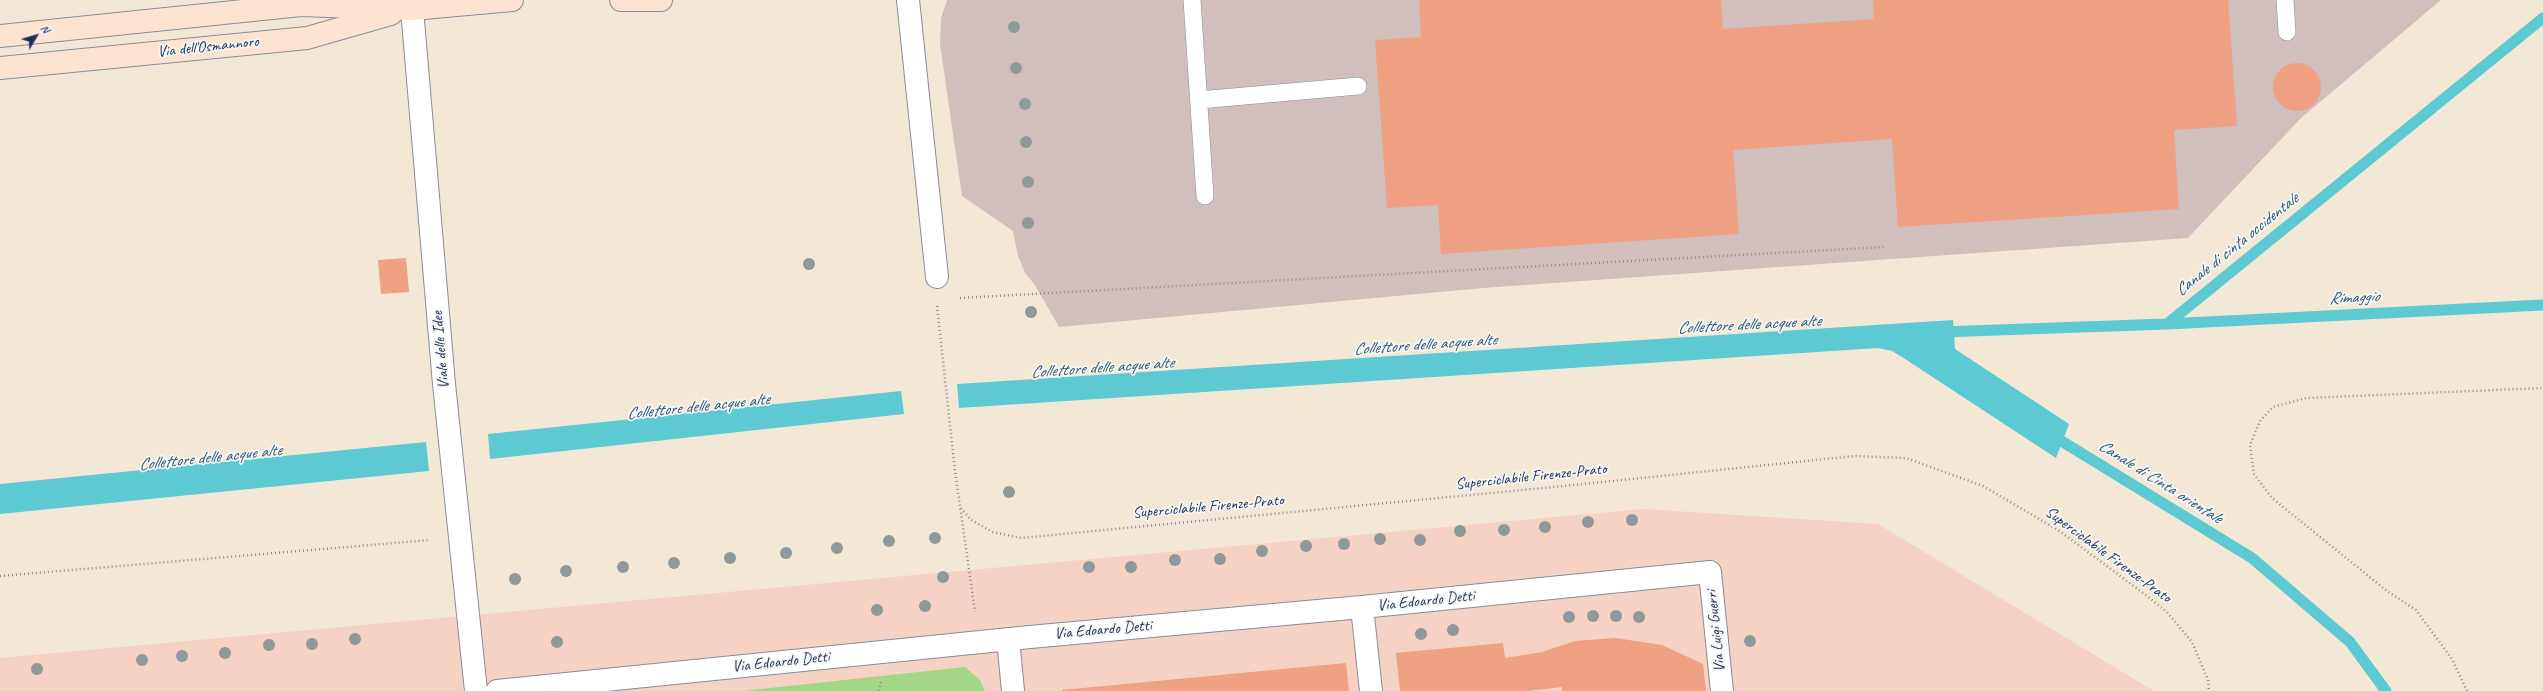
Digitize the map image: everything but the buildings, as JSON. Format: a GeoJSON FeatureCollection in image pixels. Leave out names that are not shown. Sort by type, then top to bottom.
{"type":"FeatureCollection","features":[{"type":"Feature","properties":{"kind":"main road","name":"Via dell'Osmannoro"},"geometry":{"type":"LineString","coordinates":[[0,36],[301,5],[412,9],[512,0]]}},
{"type":"Feature","properties":{"kind":"main road"},"geometry":{"type":"LineString","coordinates":[[621,0],[661,0]]}},
{"type":"Feature","properties":{"kind":"main road","name":"Via dell'Osmannoro"},"geometry":{"type":"LineString","coordinates":[[0,68],[307,38],[412,9]]}},
{"type":"Feature","properties":{"kind":"street"},"geometry":{"type":"LineString","coordinates":[[908,0],[937,278]]}},
{"type":"Feature","properties":{"kind":"street","name":"Viale delle Idee"},"geometry":{"type":"LineString","coordinates":[[412,9],[444,384],[476,691]]}},
{"type":"Feature","properties":{"kind":"street","name":"Via Edoardo Detti"},"geometry":{"type":"LineString","coordinates":[[497,691],[1008,639],[1362,607],[1710,572]]}},
{"type":"Feature","properties":{"kind":"street","name":"Via Luigi Guerri"},"geometry":{"type":"LineString","coordinates":[[1710,572],[1722,691]]}},
{"type":"Feature","properties":{"kind":"street"},"geometry":{"type":"LineString","coordinates":[[1362,607],[1371,691]]}},
{"type":"Feature","properties":{"kind":"street"},"geometry":{"type":"LineString","coordinates":[[1008,639],[1013,691]]}},
{"type":"Feature","properties":{"kind":"lane"},"geometry":{"type":"LineString","coordinates":[[1192,0],[1205,196]]}},
{"type":"Feature","properties":{"kind":"lane"},"geometry":{"type":"LineString","coordinates":[[2285,0],[2288,32]]}},
{"type":"Feature","properties":{"kind":"lane"},"geometry":{"type":"LineString","coordinates":[[1198,100],[1358,86]]}},
{"type":"Feature","properties":{"kind":"path"},"geometry":{"type":"LineString","coordinates":[[952,298],[1884,247]]}},
{"type":"Feature","properties":{"kind":"path"},"geometry":{"type":"LineString","coordinates":[[937,321],[955,471],[979,642]]}},
{"type":"Feature","properties":{"kind":"path"},"geometry":{"type":"LineString","coordinates":[[2467,691],[2452,659],[2416,610],[2387,591],[2272,498],[2254,474],[2250,445],[2260,421],[2273,407],[2306,398],[2543,388]]}},
{"type":"Feature","properties":{"kind":"path","name":"Superciclabile Firenze-Prato"},"geometry":{"type":"LineString","coordinates":[[961,508],[971,520],[993,532],[1021,538],[1564,486],[1854,456],[1906,458],[1983,486],[2061,532],[2147,596],[2167,612],[2192,642],[2208,680],[2209,691]]}},
{"type":"Feature","properties":{"kind":"path"},"geometry":{"type":"LineString","coordinates":[[0,576],[460,537]]}},
{"type":"Feature","properties":{"kind":"shaded area"},"geometry":{"type":"Polygon","coordinates":[[[947,0],[2441,0],[2301,118],[2188,238],[1483,288],[1059,327],[1035,285],[1025,273],[1018,256],[1013,231],[962,196],[940,44],[941,18],[947,0]]]}},
{"type":"Feature","properties":{"kind":"shaded area"},"geometry":{"type":"Polygon","coordinates":[[[1643,509],[1878,524],[2154,691],[0,691],[0,658],[1643,509]]]}},
{"type":"Feature","properties":{"kind":"green space"},"geometry":{"type":"Polygon","coordinates":[[[965,667],[980,680],[985,691],[742,691],[965,667]]]}},
{"type":"Feature","properties":{"kind":"water"},"geometry":{"type":"Polygon","coordinates":[[[1953,320],[1955,349],[2069,424],[2056,458],[1902,357],[1892,351],[1878,348],[959,408],[957,384],[1953,320]]]}},
{"type":"Feature","properties":{"kind":"water"},"geometry":{"type":"Polygon","coordinates":[[[901,391],[904,414],[490,459],[488,434],[901,391]]]}},
{"type":"Feature","properties":{"kind":"water"},"geometry":{"type":"Polygon","coordinates":[[[426,442],[429,471],[0,514],[0,484],[426,442]]]}},
{"type":"Feature","properties":{"kind":"waterway","name":"Canale di cinta occidentale"},"geometry":{"type":"LineString","coordinates":[[1941,332],[2167,324],[2543,18]]}},
{"type":"Feature","properties":{"kind":"waterway","name":"Rimaggio"},"geometry":{"type":"LineString","coordinates":[[2167,324],[2543,305]]}},
{"type":"Feature","properties":{"kind":"waterway","name":"Canale di Cinta orientale"},"geometry":{"type":"LineString","coordinates":[[2050,434],[2252,558],[2350,642],[2386,691]]}},
{"type":"Feature","properties":{"kind":"water label","name":"Collettore delle acque alte"},"geometry":{"type":"Point","coordinates":[1749,325]}},
{"type":"Feature","properties":{"kind":"water label","name":"Collettore delle acque alte"},"geometry":{"type":"Point","coordinates":[1425,345]}},
{"type":"Feature","properties":{"kind":"water label","name":"Collettore delle acque alte"},"geometry":{"type":"Point","coordinates":[1102,368]}},
{"type":"Feature","properties":{"kind":"water label","name":"Collettore delle acque alte"},"geometry":{"type":"Point","coordinates":[698,407]}},
{"type":"Feature","properties":{"kind":"water label","name":"Collettore delle acque alte"},"geometry":{"type":"Point","coordinates":[210,458]}}]}
